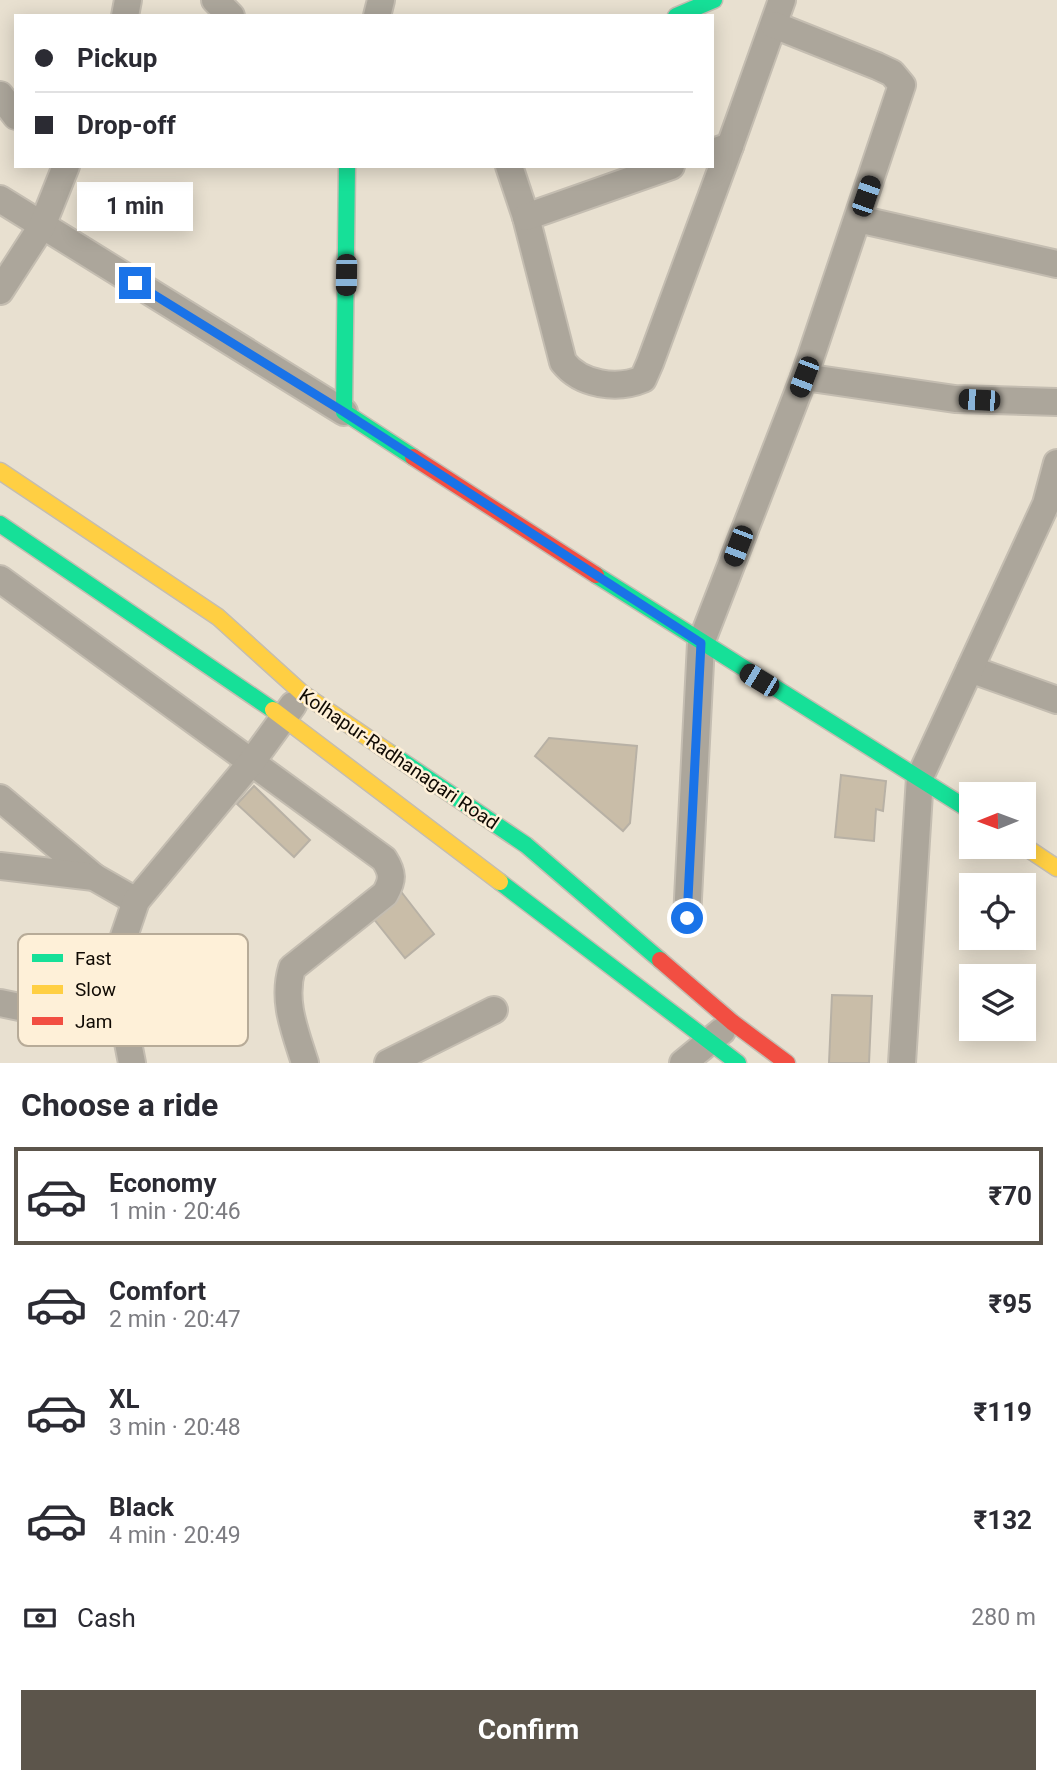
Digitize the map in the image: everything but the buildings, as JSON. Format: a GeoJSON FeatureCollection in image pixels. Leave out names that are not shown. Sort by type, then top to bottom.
{"type":"FeatureCollection","features":[{"type":"Feature","properties":{"kind":"main road"},"geometry":{"type":"LineString","coordinates":[[681,14],[714,0]]}},
{"type":"Feature","properties":{"kind":"main road"},"geometry":{"type":"LineString","coordinates":[[347,168],[344,412],[701,643],[959,803]]}},
{"type":"Feature","properties":{"kind":"main road","name":"Kolhapur-Radhanagari Road"},"geometry":{"type":"LineString","coordinates":[[0,471],[218,617],[302,693],[526,845],[732,1022],[787,1063]]}},
{"type":"Feature","properties":{"kind":"main road"},"geometry":{"type":"LineString","coordinates":[[0,524],[284,717],[738,1063]]}},
{"type":"Feature","properties":{"kind":"main road"},"geometry":{"type":"LineString","coordinates":[[1036,854],[1057,868]]}},
{"type":"Feature","properties":{"kind":"street"},"geometry":{"type":"LineString","coordinates":[[215,0],[229,14]]}},
{"type":"Feature","properties":{"kind":"street"},"geometry":{"type":"LineString","coordinates":[[510,168],[526,217],[563,362],[572,375],[588,381],[629,384],[643,379],[650,363],[721,149],[778,12],[891,73],[902,85],[804,377],[701,643],[687,918]]}},
{"type":"Feature","properties":{"kind":"street"},"geometry":{"type":"LineString","coordinates":[[0,95],[14,113]]}},
{"type":"Feature","properties":{"kind":"street"},"geometry":{"type":"LineString","coordinates":[[526,217],[665,168]]}},
{"type":"Feature","properties":{"kind":"street"},"geometry":{"type":"LineString","coordinates":[[0,290],[42,226],[60,170]]}},
{"type":"Feature","properties":{"kind":"street"},"geometry":{"type":"LineString","coordinates":[[0,199],[344,412]]}},
{"type":"Feature","properties":{"kind":"street"},"geometry":{"type":"LineString","coordinates":[[858,219],[1057,264]]}},
{"type":"Feature","properties":{"kind":"street"},"geometry":{"type":"LineString","coordinates":[[804,377],[955,398],[1057,402]]}},
{"type":"Feature","properties":{"kind":"street"},"geometry":{"type":"LineString","coordinates":[[902,1063],[920,777],[1053,496],[1057,463]]}},
{"type":"Feature","properties":{"kind":"street"},"geometry":{"type":"LineString","coordinates":[[7,591],[384,859],[391,870],[391,882],[384,894],[292,968],[287,984],[287,1004],[305,1063]]}},
{"type":"Feature","properties":{"kind":"street"},"geometry":{"type":"LineString","coordinates":[[970,669],[1057,700]]}},
{"type":"Feature","properties":{"kind":"street"},"geometry":{"type":"LineString","coordinates":[[125,934],[136,901],[250,764],[302,693]]}},
{"type":"Feature","properties":{"kind":"street"},"geometry":{"type":"LineString","coordinates":[[0,798],[94,877],[136,901]]}},
{"type":"Feature","properties":{"kind":"street"},"geometry":{"type":"LineString","coordinates":[[0,866],[94,877]]}},
{"type":"Feature","properties":{"kind":"street"},"geometry":{"type":"LineString","coordinates":[[0,1003],[18,1007]]}},
{"type":"Feature","properties":{"kind":"street"},"geometry":{"type":"LineString","coordinates":[[388,1063],[494,1010]]}},
{"type":"Feature","properties":{"kind":"street"},"geometry":{"type":"LineString","coordinates":[[683,1063],[732,1022]]}},
{"type":"Feature","properties":{"kind":"traffic: fast"},"geometry":{"type":"LineString","coordinates":[[681,14],[714,0]]}},
{"type":"Feature","properties":{"kind":"traffic: fast"},"geometry":{"type":"LineString","coordinates":[[347,168],[344,412],[413,457]]}},
{"type":"Feature","properties":{"kind":"traffic: fast"},"geometry":{"type":"LineString","coordinates":[[0,524],[273,710]]}},
{"type":"Feature","properties":{"kind":"traffic: fast"},"geometry":{"type":"LineString","coordinates":[[596,575],[959,803]]}},
{"type":"Feature","properties":{"kind":"traffic: fast"},"geometry":{"type":"LineString","coordinates":[[390,753],[526,845],[660,960]]}},
{"type":"Feature","properties":{"kind":"traffic: fast"},"geometry":{"type":"LineString","coordinates":[[500,882],[738,1063]]}},
{"type":"Feature","properties":{"kind":"traffic: slow"},"geometry":{"type":"LineString","coordinates":[[0,471],[218,617],[302,693],[390,753]]}},
{"type":"Feature","properties":{"kind":"traffic: slow"},"geometry":{"type":"LineString","coordinates":[[273,710],[500,882]]}},
{"type":"Feature","properties":{"kind":"traffic: slow"},"geometry":{"type":"LineString","coordinates":[[1036,854],[1057,868]]}},
{"type":"Feature","properties":{"kind":"traffic: jam"},"geometry":{"type":"LineString","coordinates":[[413,457],[596,575]]}},
{"type":"Feature","properties":{"kind":"traffic: jam"},"geometry":{"type":"LineString","coordinates":[[660,960],[732,1022],[787,1063]]}},
{"type":"Feature","properties":{"kind":"route"},"geometry":{"type":"LineString","coordinates":[[135,283],[344,412],[701,643],[687,918]]}}]}
